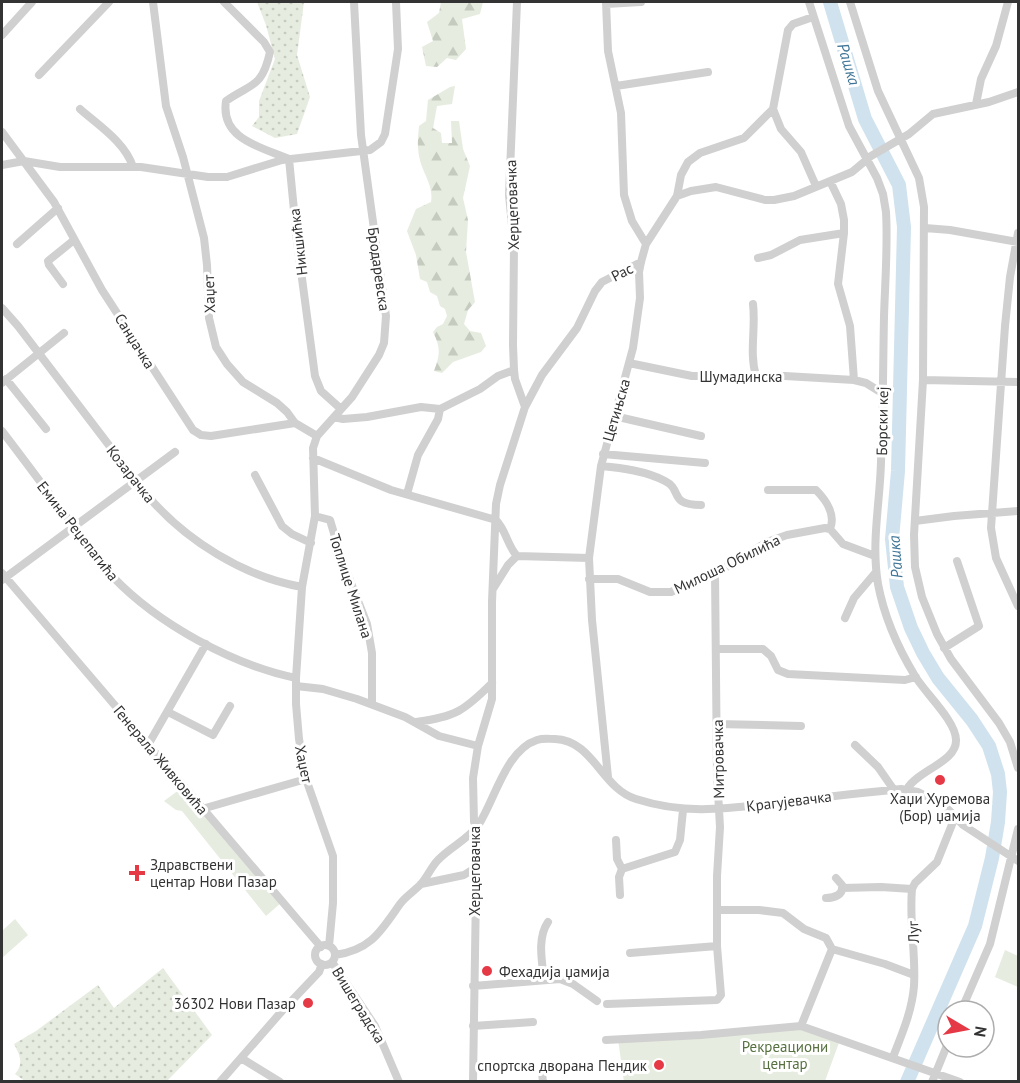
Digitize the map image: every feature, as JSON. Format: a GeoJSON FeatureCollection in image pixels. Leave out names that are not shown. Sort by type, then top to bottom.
{"type":"FeatureCollection","features":[{"type":"Feature","properties":{"kind":"street"},"geometry":{"type":"LineString","coordinates":[[2,35],[32,2]]}},
{"type":"Feature","properties":{"kind":"street"},"geometry":{"type":"LineString","coordinates":[[39,75],[109,2]]}},
{"type":"Feature","properties":{"kind":"street","name":"Хаџет"},"geometry":{"type":"LineString","coordinates":[[153,2],[166,106],[187,174],[205,245],[209,318],[218,351],[243,382],[277,403],[295,423],[317,436],[313,458],[315,516],[302,587],[296,682],[298,739],[306,779],[333,856],[333,903],[325,947]]}},
{"type":"Feature","properties":{"kind":"street"},"geometry":{"type":"LineString","coordinates":[[224,2],[264,42],[270,52],[257,83],[226,101],[226,118],[230,128],[236,134],[290,159]]}},
{"type":"Feature","properties":{"kind":"street","name":"Бродаревска"},"geometry":{"type":"LineString","coordinates":[[317,436],[356,391],[379,355],[385,334],[386,305],[359,122],[354,2]]}},
{"type":"Feature","properties":{"kind":"street"},"geometry":{"type":"LineString","coordinates":[[2,165],[24,161],[60,167],[133,167],[227,177],[277,161],[363,152],[378,145],[385,134],[398,49],[396,2]]}},
{"type":"Feature","properties":{"kind":"street","name":"Херцеговачка"},"geometry":{"type":"LineString","coordinates":[[517,2],[509,195],[514,246],[514,370],[515,380],[525,406]]}},
{"type":"Feature","properties":{"kind":"street"},"geometry":{"type":"LineString","coordinates":[[641,2],[606,3],[606,42],[621,113],[625,203],[636,230],[646,244]]}},
{"type":"Feature","properties":{"kind":"street","name":"Борски кеј"},"geometry":{"type":"LineString","coordinates":[[809,2],[849,126],[869,158],[883,194],[886,222],[882,462],[875,528],[876,572],[885,613],[902,653],[916,678],[955,731],[956,745],[952,754],[917,777],[907,789]]}},
{"type":"Feature","properties":{"kind":"street"},"geometry":{"type":"LineString","coordinates":[[850,2],[878,91],[898,141],[921,186],[925,228],[923,380],[914,556],[919,586],[944,648],[999,723],[1017,755],[1018,768]]}},
{"type":"Feature","properties":{"kind":"street"},"geometry":{"type":"LineString","coordinates":[[976,104],[981,79],[996,46],[1008,2]]}},
{"type":"Feature","properties":{"kind":"street"},"geometry":{"type":"LineString","coordinates":[[813,17],[793,24],[788,30],[773,109],[781,129],[801,152],[816,186]]}},
{"type":"Feature","properties":{"kind":"street"},"geometry":{"type":"LineString","coordinates":[[616,86],[708,72]]}},
{"type":"Feature","properties":{"kind":"street"},"geometry":{"type":"LineString","coordinates":[[678,196],[698,189],[716,187],[755,198],[774,200],[794,196],[852,172],[933,114],[1018,92]]}},
{"type":"Feature","properties":{"kind":"street"},"geometry":{"type":"LineString","coordinates":[[80,109],[121,146],[130,158],[133,167]]}},
{"type":"Feature","properties":{"kind":"street","name":"Рас"},"geometry":{"type":"LineString","coordinates":[[542,375],[577,328],[598,286],[614,275],[641,262],[646,244],[678,196],[681,175],[691,159],[705,151],[744,138],[773,109]]}},
{"type":"Feature","properties":{"kind":"street","name":"Санџачка"},"geometry":{"type":"LineString","coordinates":[[2,132],[58,208],[92,273],[188,424],[196,433],[212,436],[295,423]]}},
{"type":"Feature","properties":{"kind":"street","name":"Никшићка"},"geometry":{"type":"LineString","coordinates":[[290,159],[297,241],[315,376],[321,391],[341,410]]}},
{"type":"Feature","properties":{"kind":"street"},"geometry":{"type":"LineString","coordinates":[[830,181],[841,204],[844,233],[838,284],[850,326],[854,380]]}},
{"type":"Feature","properties":{"kind":"street"},"geometry":{"type":"LineString","coordinates":[[17,244],[58,208]]}},
{"type":"Feature","properties":{"kind":"street"},"geometry":{"type":"LineString","coordinates":[[925,228],[1018,239],[1007,303],[991,513],[996,558],[1018,606]]}},
{"type":"Feature","properties":{"kind":"street"},"geometry":{"type":"LineString","coordinates":[[758,258],[771,255],[800,240],[844,233]]}},
{"type":"Feature","properties":{"kind":"street"},"geometry":{"type":"LineString","coordinates":[[63,284],[48,261],[74,240]]}},
{"type":"Feature","properties":{"kind":"street","name":"Цетињска"},"geometry":{"type":"LineString","coordinates":[[608,778],[589,579],[589,558],[603,454],[629,363],[638,311],[641,262]]}},
{"type":"Feature","properties":{"kind":"street"},"geometry":{"type":"LineString","coordinates":[[753,304],[755,322],[752,364],[756,376]]}},
{"type":"Feature","properties":{"kind":"street","name":"Козарачка"},"geometry":{"type":"LineString","coordinates":[[2,308],[136,482],[167,517],[218,553],[262,576],[286,585],[302,587]]}},
{"type":"Feature","properties":{"kind":"street"},"geometry":{"type":"LineString","coordinates":[[46,429],[4,381],[64,333]]}},
{"type":"Feature","properties":{"kind":"street","name":"Шумадинска"},"geometry":{"type":"LineString","coordinates":[[629,363],[692,376],[854,380],[866,383],[882,393]]}},
{"type":"Feature","properties":{"kind":"street"},"geometry":{"type":"LineString","coordinates":[[334,417],[356,419],[421,407],[440,409],[480,389],[498,376],[514,370]]}},
{"type":"Feature","properties":{"kind":"street","name":"Херцеговачка"},"geometry":{"type":"LineString","coordinates":[[473,1082],[477,827],[474,822],[472,783],[478,746],[491,704],[492,592],[497,496],[525,406],[542,375]]}},
{"type":"Feature","properties":{"kind":"street"},"geometry":{"type":"LineString","coordinates":[[923,380],[1018,382]]}},
{"type":"Feature","properties":{"kind":"street"},"geometry":{"type":"LineString","coordinates":[[407,494],[418,455],[438,419],[440,409]]}},
{"type":"Feature","properties":{"kind":"street"},"geometry":{"type":"LineString","coordinates":[[614,416],[701,435]]}},
{"type":"Feature","properties":{"kind":"street","name":"Емина Реџепагића"},"geometry":{"type":"LineString","coordinates":[[2,431],[101,563],[130,593],[154,613],[206,644],[250,666],[372,704]]}},
{"type":"Feature","properties":{"kind":"street"},"geometry":{"type":"LineString","coordinates":[[3,577],[174,452]]}},
{"type":"Feature","properties":{"kind":"street"},"geometry":{"type":"LineString","coordinates":[[603,454],[705,463]]}},
{"type":"Feature","properties":{"kind":"street"},"geometry":{"type":"LineString","coordinates":[[313,458],[391,490],[496,520],[504,530],[512,550],[521,556],[589,558]]}},
{"type":"Feature","properties":{"kind":"street"},"geometry":{"type":"LineString","coordinates":[[601,466],[634,471],[663,480],[669,483],[680,501],[700,505]]}},
{"type":"Feature","properties":{"kind":"street"},"geometry":{"type":"LineString","coordinates":[[255,475],[282,526],[292,534],[311,543]]}},
{"type":"Feature","properties":{"kind":"street"},"geometry":{"type":"LineString","coordinates":[[768,490],[816,490],[832,515],[833,522],[830,529],[843,544],[875,556]]}},
{"type":"Feature","properties":{"kind":"street"},"geometry":{"type":"LineString","coordinates":[[915,521],[1018,511]]}},
{"type":"Feature","properties":{"kind":"street","name":"Топлице Милана"},"geometry":{"type":"LineString","coordinates":[[315,516],[330,520],[342,560],[364,616],[372,653],[372,704]]}},
{"type":"Feature","properties":{"kind":"street","name":"Милоша Обилића"},"geometry":{"type":"LineString","coordinates":[[589,579],[618,579],[641,589],[663,594],[715,573],[772,540],[830,529]]}},
{"type":"Feature","properties":{"kind":"street"},"geometry":{"type":"LineString","coordinates":[[492,592],[508,565],[521,556]]}},
{"type":"Feature","properties":{"kind":"street"},"geometry":{"type":"LineString","coordinates":[[944,648],[980,626],[957,561]]}},
{"type":"Feature","properties":{"kind":"street"},"geometry":{"type":"LineString","coordinates":[[845,618],[854,598],[876,572]]}},
{"type":"Feature","properties":{"kind":"street","name":"Митровачка"},"geometry":{"type":"LineString","coordinates":[[607,1004],[720,998],[717,946],[720,833],[715,573]]}},
{"type":"Feature","properties":{"kind":"street","name":"Генерала Живковића"},"geometry":{"type":"LineString","coordinates":[[3,577],[202,809],[325,947]]}},
{"type":"Feature","properties":{"kind":"street"},"geometry":{"type":"LineString","coordinates":[[148,745],[206,644]]}},
{"type":"Feature","properties":{"kind":"street"},"geometry":{"type":"LineString","coordinates":[[716,649],[763,649],[769,652],[780,672],[788,674],[898,680],[916,678]]}},
{"type":"Feature","properties":{"kind":"street"},"geometry":{"type":"LineString","coordinates":[[416,722],[452,715],[471,703],[492,682]]}},
{"type":"Feature","properties":{"kind":"street"},"geometry":{"type":"LineString","coordinates":[[372,704],[416,722],[442,737],[478,746]]}},
{"type":"Feature","properties":{"kind":"street"},"geometry":{"type":"LineString","coordinates":[[168,712],[213,735],[230,706]]}},
{"type":"Feature","properties":{"kind":"street"},"geometry":{"type":"LineString","coordinates":[[717,724],[801,726]]}},
{"type":"Feature","properties":{"kind":"street","name":"Крагујевачка"},"geometry":{"type":"LineString","coordinates":[[477,827],[507,770],[521,750],[530,743],[542,739],[571,741],[586,753],[622,792],[633,799],[683,810],[719,809],[907,789],[939,801],[949,808],[955,817],[1012,856]]}},
{"type":"Feature","properties":{"kind":"street"},"geometry":{"type":"LineString","coordinates":[[855,745],[885,776],[894,790]]}},
{"type":"Feature","properties":{"kind":"street"},"geometry":{"type":"LineString","coordinates":[[202,809],[306,779]]}},
{"type":"Feature","properties":{"kind":"street"},"geometry":{"type":"LineString","coordinates":[[622,869],[675,852],[680,840],[683,810]]}},
{"type":"Feature","properties":{"kind":"street"},"geometry":{"type":"LineString","coordinates":[[842,888],[912,889],[915,883],[937,862],[955,817]]}},
{"type":"Feature","properties":{"kind":"street"},"geometry":{"type":"LineString","coordinates":[[220,1082],[319,972],[322,964],[363,946],[382,931],[401,903],[421,884],[437,861],[454,846],[468,838],[477,827]]}},
{"type":"Feature","properties":{"kind":"street"},"geometry":{"type":"LineString","coordinates":[[967,999],[990,944],[1018,829]]}},
{"type":"Feature","properties":{"kind":"street"},"geometry":{"type":"LineString","coordinates":[[616,840],[618,859],[622,869],[619,877],[620,895]]}},
{"type":"Feature","properties":{"kind":"street"},"geometry":{"type":"LineString","coordinates":[[421,884],[464,875],[476,868]]}},
{"type":"Feature","properties":{"kind":"street"},"geometry":{"type":"LineString","coordinates":[[836,878],[842,888]]}},
{"type":"Feature","properties":{"kind":"street"},"geometry":{"type":"LineString","coordinates":[[826,898],[836,897],[842,888]]}},
{"type":"Feature","properties":{"kind":"street","name":"Луг"},"geometry":{"type":"LineString","coordinates":[[893,1057],[910,1010],[914,975],[912,889]]}},
{"type":"Feature","properties":{"kind":"street"},"geometry":{"type":"LineString","coordinates":[[717,910],[759,910],[783,913],[804,929],[826,938],[832,949],[914,975]]}},
{"type":"Feature","properties":{"kind":"street"},"geometry":{"type":"LineString","coordinates":[[544,979],[542,938],[543,929],[548,922]]}},
{"type":"Feature","properties":{"kind":"street"},"geometry":{"type":"LineString","coordinates":[[630,953],[717,946]]}},
{"type":"Feature","properties":{"kind":"street"},"geometry":{"type":"LineString","coordinates":[[322,964],[316,952],[325,947],[334,951],[333,959]]}},
{"type":"Feature","properties":{"kind":"street"},"geometry":{"type":"LineString","coordinates":[[801,1026],[832,949]]}},
{"type":"Feature","properties":{"kind":"street","name":"Вишеградска"},"geometry":{"type":"LineString","coordinates":[[333,959],[375,1026],[399,1082]]}},
{"type":"Feature","properties":{"kind":"street"},"geometry":{"type":"LineString","coordinates":[[473,986],[494,986],[544,979],[567,981],[597,1001]]}},
{"type":"Feature","properties":{"kind":"street"},"geometry":{"type":"LineString","coordinates":[[473,1026],[533,1022]]}},
{"type":"Feature","properties":{"kind":"street"},"geometry":{"type":"LineString","coordinates":[[606,1040],[701,1035],[801,1026],[906,1061],[960,1082]]}},
{"type":"Feature","properties":{"kind":"street"},"geometry":{"type":"LineString","coordinates":[[242,1058],[280,1082]]}},
{"type":"Feature","properties":{"kind":"street"},"geometry":{"type":"LineString","coordinates":[[932,1082],[941,1059]]}},
{"type":"Feature","properties":{"kind":"green space"},"geometry":{"type":"Polygon","coordinates":[[[257,2],[304,2],[297,55],[310,97],[297,134],[275,138],[252,126],[259,117],[259,101],[275,59],[257,2]]]}},
{"type":"Feature","properties":{"kind":"green space"},"geometry":{"type":"Polygon","coordinates":[[[441,2],[483,2],[480,14],[462,19],[466,49],[456,60],[447,58],[437,67],[426,66],[422,47],[433,41],[427,22],[439,13],[441,2]]]}},
{"type":"Feature","properties":{"kind":"green space"},"geometry":{"type":"Polygon","coordinates":[[[455,86],[452,104],[437,106],[433,128],[441,133],[442,143],[452,143],[451,121],[459,121],[463,149],[470,166],[463,198],[468,220],[466,252],[475,302],[468,310],[464,324],[470,331],[481,333],[486,346],[481,352],[453,362],[442,373],[434,371],[439,352],[433,332],[443,324],[447,316],[437,296],[430,292],[427,282],[420,279],[416,255],[407,231],[416,209],[431,202],[431,190],[418,152],[419,126],[426,121],[428,100],[455,86]]]}},
{"type":"Feature","properties":{"kind":"green space"},"geometry":{"type":"Polygon","coordinates":[[[183,787],[282,902],[266,916],[182,811],[176,810],[164,801],[183,787]]]}},
{"type":"Feature","properties":{"kind":"green space"},"geometry":{"type":"Polygon","coordinates":[[[15,919],[28,935],[2,958],[2,931],[15,919]]]}},
{"type":"Feature","properties":{"kind":"green space"},"geometry":{"type":"Polygon","coordinates":[[[1005,950],[1018,956],[1018,987],[995,977],[1005,950]]]}},
{"type":"Feature","properties":{"kind":"green space"},"geometry":{"type":"Polygon","coordinates":[[[163,968],[212,1035],[167,1081],[26,1082],[15,1074],[20,1059],[14,1044],[36,1031],[98,985],[114,1008],[163,968]]]}},
{"type":"Feature","properties":{"kind":"green space","name":"Рекреациони центар"},"geometry":{"type":"Polygon","coordinates":[[[801,1026],[840,1040],[825,1081],[624,1082],[618,1039],[801,1026]]]}},
{"type":"Feature","properties":{"kind":"waterway","name":"Рашка"},"geometry":{"type":"LineString","coordinates":[[830,2],[865,119],[899,185],[904,227],[898,471],[892,539],[897,587],[911,628],[923,653],[938,678],[972,720],[989,746],[998,774],[1000,792],[992,858],[975,926],[907,1082]]}},
{"type":"Feature","properties":{"kind":"place","name":"Хаџи Хуремова (Бор) џамија"},"geometry":{"type":"Point","coordinates":[940,780]}},
{"type":"Feature","properties":{"kind":"place","name":"Здравствени центар Нови Пазар"},"geometry":{"type":"Point","coordinates":[137,873]}},
{"type":"Feature","properties":{"kind":"place","name":"Фехадија џамија"},"geometry":{"type":"Point","coordinates":[487,971]}},
{"type":"Feature","properties":{"kind":"place","name":"36302 Нови Пазар"},"geometry":{"type":"Point","coordinates":[308,1003]}},
{"type":"Feature","properties":{"kind":"place","name":"спортска дворана Пендик"},"geometry":{"type":"Point","coordinates":[659,1065]}}]}
